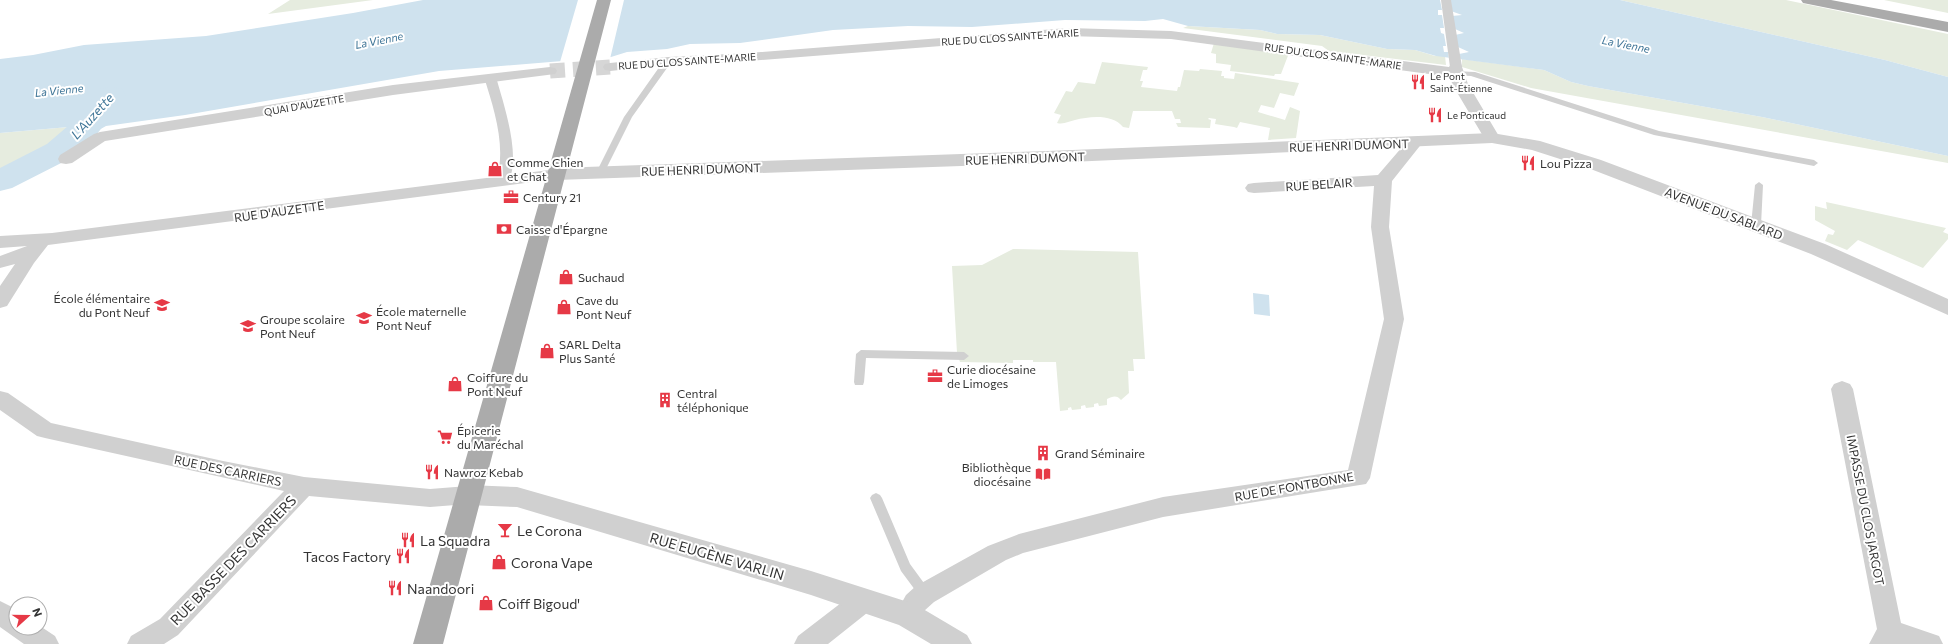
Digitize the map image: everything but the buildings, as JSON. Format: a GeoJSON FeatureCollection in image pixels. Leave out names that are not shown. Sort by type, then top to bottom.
{"type":"FeatureCollection","features":[{"type":"Feature","properties":{"kind":"main road"},"geometry":{"type":"LineString","coordinates":[[428,644],[468,495],[582,88],[604,0]]}},
{"type":"Feature","properties":{"kind":"main road"},"geometry":{"type":"LineString","coordinates":[[1808,0],[1948,27]]}},
{"type":"Feature","properties":{"kind":"main road"},"geometry":{"type":"LineString","coordinates":[[1856,0],[1948,17]]}},
{"type":"Feature","properties":{"kind":"street"},"geometry":{"type":"LineString","coordinates":[[1446,0],[1460,84],[1492,138]]}},
{"type":"Feature","properties":{"kind":"street","name":"RUE DU CLOS SAINTE-MARIE"},"geometry":{"type":"LineString","coordinates":[[610,68],[668,61],[749,57],[1068,32],[1171,35],[1457,70]]}},
{"type":"Feature","properties":{"kind":"street","name":"QUAI D'AUZETTE"},"geometry":{"type":"LineString","coordinates":[[66,160],[100,137],[251,114],[393,90],[490,77],[550,71]]}},
{"type":"Feature","properties":{"kind":"street"},"geometry":{"type":"LineString","coordinates":[[490,77],[501,113],[506,169],[502,181]]}},
{"type":"Feature","properties":{"kind":"street","name":"RUE HENRI DUMONT"},"geometry":{"type":"LineString","coordinates":[[557,174],[1492,138]]}},
{"type":"Feature","properties":{"kind":"street","name":"AVENUE DU SABLARD"},"geometry":{"type":"LineString","coordinates":[[1492,138],[1536,145],[1570,156],[1756,225],[1819,249],[1948,308]]}},
{"type":"Feature","properties":{"kind":"street"},"geometry":{"type":"LineString","coordinates":[[1383,180],[1415,142]]}},
{"type":"Feature","properties":{"kind":"street","name":"RUE D'AUZETTE"},"geometry":{"type":"LineString","coordinates":[[0,242],[37,246],[557,174]]}},
{"type":"Feature","properties":{"kind":"street","name":"RUE BELAIR"},"geometry":{"type":"LineString","coordinates":[[1254,188],[1383,180]]}},
{"type":"Feature","properties":{"kind":"street","name":"RUE DE FONTBONNE"},"geometry":{"type":"LineString","coordinates":[[917,605],[996,553],[1019,544],[1163,507],[1358,478],[1394,319],[1380,227],[1383,180]]}},
{"type":"Feature","properties":{"kind":"street"},"geometry":{"type":"LineString","coordinates":[[0,262],[37,246]]}},
{"type":"Feature","properties":{"kind":"street"},"geometry":{"type":"LineString","coordinates":[[0,301],[37,246]]}},
{"type":"Feature","properties":{"kind":"street","name":"IMPASSE DU CLOS JARGOT"},"geometry":{"type":"LineString","coordinates":[[1842,389],[1886,637]]}},
{"type":"Feature","properties":{"kind":"street","name":"RUE DES CARRIERS"},"geometry":{"type":"LineString","coordinates":[[0,399],[45,430],[304,486],[430,498],[468,495]]}},
{"type":"Feature","properties":{"kind":"street","name":"RUE BASSE DES CARRIERS"},"geometry":{"type":"LineString","coordinates":[[140,644],[168,627],[304,486]]}},
{"type":"Feature","properties":{"kind":"street","name":"RUE EUGÈNE VARLIN"},"geometry":{"type":"LineString","coordinates":[[468,495],[517,497],[811,583],[863,601],[917,605],[957,644]]}},
{"type":"Feature","properties":{"kind":"street"},"geometry":{"type":"LineString","coordinates":[[808,644],[863,601]]}},
{"type":"Feature","properties":{"kind":"street"},"geometry":{"type":"LineString","coordinates":[[1886,637],[1930,644]]}},
{"type":"Feature","properties":{"kind":"lane"},"geometry":{"type":"LineString","coordinates":[[600,173],[628,117],[668,61]]}},
{"type":"Feature","properties":{"kind":"lane"},"geometry":{"type":"LineString","coordinates":[[1457,70],[1657,132],[1814,163]]}},
{"type":"Feature","properties":{"kind":"lane"},"geometry":{"type":"LineString","coordinates":[[1756,225],[1759,185]]}},
{"type":"Feature","properties":{"kind":"lane"},"geometry":{"type":"LineString","coordinates":[[859,382],[862,354],[964,356]]}},
{"type":"Feature","properties":{"kind":"lane"},"geometry":{"type":"LineString","coordinates":[[876,498],[905,567],[917,605]]}},
{"type":"Feature","properties":{"kind":"shaded area"},"geometry":{"type":"Polygon","coordinates":[[[290,0],[373,0],[268,14],[290,0]]]}},
{"type":"Feature","properties":{"kind":"shaded area"},"geometry":{"type":"Polygon","coordinates":[[[1620,0],[1786,0],[1948,34],[1948,77],[1885,60],[1620,0]]]}},
{"type":"Feature","properties":{"kind":"shaded area"},"geometry":{"type":"Polygon","coordinates":[[[1884,0],[1948,0],[1948,13],[1884,0]]]}},
{"type":"Feature","properties":{"kind":"shaded area"},"geometry":{"type":"Polygon","coordinates":[[[1188,26],[1260,30],[1277,34],[1320,35],[1387,49],[1415,50],[1435,56],[1445,56],[1446,65],[1329,51],[1322,46],[1183,28],[1188,26]]]}},
{"type":"Feature","properties":{"kind":"shaded area"},"geometry":{"type":"Polygon","coordinates":[[[1214,43],[1289,53],[1281,74],[1275,74],[1274,76],[1230,71],[1231,65],[1216,63],[1216,54],[1211,53],[1214,43]]]}},
{"type":"Feature","properties":{"kind":"shaded area"},"geometry":{"type":"Polygon","coordinates":[[[1462,59],[1544,70],[1571,82],[1588,86],[1762,117],[1948,156],[1948,163],[1531,88],[1462,67],[1462,59]]]}},
{"type":"Feature","properties":{"kind":"shaded area"},"geometry":{"type":"Polygon","coordinates":[[[1102,62],[1148,67],[1147,70],[1143,70],[1140,81],[1143,81],[1141,87],[1177,91],[1178,87],[1180,87],[1184,70],[1199,71],[1200,69],[1222,71],[1221,76],[1224,76],[1224,78],[1234,79],[1235,73],[1299,83],[1294,96],[1280,93],[1274,108],[1261,105],[1258,112],[1285,120],[1290,107],[1300,111],[1296,138],[1268,140],[1270,128],[1240,122],[1237,128],[1215,124],[1216,119],[1209,118],[1208,119],[1211,120],[1210,128],[1178,127],[1176,123],[1181,123],[1180,119],[1175,119],[1172,111],[1133,111],[1129,128],[1123,127],[1113,120],[1101,117],[1057,123],[1061,115],[1054,113],[1066,91],[1072,92],[1078,82],[1095,84],[1102,62]]]}},
{"type":"Feature","properties":{"kind":"shaded area"},"geometry":{"type":"Polygon","coordinates":[[[69,127],[73,130],[72,134],[56,148],[0,177],[0,133],[69,127]]]}},
{"type":"Feature","properties":{"kind":"shaded area"},"geometry":{"type":"Polygon","coordinates":[[[1826,202],[1946,228],[1943,232],[1948,234],[1948,239],[1923,268],[1858,240],[1847,250],[1825,241],[1828,234],[1833,235],[1835,231],[1815,220],[1815,206],[1827,209],[1826,202]]]}},
{"type":"Feature","properties":{"kind":"shaded area"},"geometry":{"type":"Polygon","coordinates":[[[1013,249],[1138,252],[1145,359],[1133,359],[1134,371],[1128,371],[1129,393],[1121,400],[1118,397],[1113,397],[1107,399],[1107,405],[1099,406],[1098,403],[1094,404],[1094,407],[1086,408],[1085,405],[1081,406],[1081,409],[1072,410],[1071,407],[1068,408],[1068,410],[1060,411],[1056,362],[1013,360],[1013,363],[960,362],[957,353],[952,266],[982,265],[1013,249]]]}},
{"type":"Feature","properties":{"kind":"water","name":"La Vienne"},"geometry":{"type":"Polygon","coordinates":[[[423,0],[1620,0],[1885,60],[1948,77],[1948,156],[1762,117],[1588,86],[1571,82],[1544,70],[1436,56],[1415,50],[1387,49],[1320,35],[1277,34],[1260,30],[1188,26],[1163,19],[1145,21],[1065,20],[972,27],[908,26],[833,30],[740,43],[690,44],[667,49],[627,52],[611,57],[439,71],[185,115],[106,126],[88,136],[70,137],[73,130],[69,127],[0,133],[0,59],[33,55],[84,45],[206,36],[353,13],[423,0]]]}},
{"type":"Feature","properties":{"kind":"water"},"geometry":{"type":"Polygon","coordinates":[[[79,143],[66,152],[0,185],[0,177],[59,145],[79,143]]]}},
{"type":"Feature","properties":{"kind":"water"},"geometry":{"type":"Polygon","coordinates":[[[1253,293],[1269,295],[1270,316],[1254,314],[1253,293]]]}},
{"type":"Feature","properties":{"kind":"pier"},"geometry":{"type":"Polygon","coordinates":[[[578,0],[624,0],[610,59],[560,62],[578,0]]]}},
{"type":"Feature","properties":{"kind":"pier"},"geometry":{"type":"Polygon","coordinates":[[[1440,0],[1449,0],[1451,11],[1462,15],[1452,16],[1455,29],[1464,33],[1455,35],[1458,47],[1469,52],[1459,54],[1461,61],[1449,59],[1448,52],[1444,52],[1443,46],[1446,46],[1444,34],[1441,33],[1440,28],[1444,28],[1442,15],[1438,15],[1438,10],[1442,10],[1440,0]]]}},
{"type":"Feature","properties":{"kind":"waterway","name":"L'Auzette"},"geometry":{"type":"LineString","coordinates":[[0,181],[59,151],[86,127],[111,96]]}},
{"type":"Feature","properties":{"kind":"tunnel"},"geometry":{"type":"LineString","coordinates":[[550,71],[610,67]]}},
{"type":"Feature","properties":{"kind":"place","name":"Le Pont Saint-Étienne"},"geometry":{"type":"Point","coordinates":[1418,82]}},
{"type":"Feature","properties":{"kind":"place","name":"Le Ponticaud"},"geometry":{"type":"Point","coordinates":[1435,115]}},
{"type":"Feature","properties":{"kind":"place","name":"Lou Pizza"},"geometry":{"type":"Point","coordinates":[1528,163]}},
{"type":"Feature","properties":{"kind":"place","name":"Comme Chien et Chat"},"geometry":{"type":"Point","coordinates":[495,169]}},
{"type":"Feature","properties":{"kind":"place","name":"Century 21"},"geometry":{"type":"Point","coordinates":[511,197]}},
{"type":"Feature","properties":{"kind":"place","name":"Caisse d'Épargne"},"geometry":{"type":"Point","coordinates":[504,229]}},
{"type":"Feature","properties":{"kind":"place","name":"Suchaud"},"geometry":{"type":"Point","coordinates":[566,277]}},
{"type":"Feature","properties":{"kind":"place","name":"École élémentaire du Pont Neuf"},"geometry":{"type":"Point","coordinates":[162,305]}},
{"type":"Feature","properties":{"kind":"place","name":"Cave du Pont Neuf"},"geometry":{"type":"Point","coordinates":[564,307]}},
{"type":"Feature","properties":{"kind":"place","name":"École maternelle Pont Neuf"},"geometry":{"type":"Point","coordinates":[364,318]}},
{"type":"Feature","properties":{"kind":"place","name":"Groupe scolaire Pont Neuf"},"geometry":{"type":"Point","coordinates":[248,326]}},
{"type":"Feature","properties":{"kind":"place","name":"SARL Delta Plus Santé"},"geometry":{"type":"Point","coordinates":[547,351]}},
{"type":"Feature","properties":{"kind":"place","name":"Curie diocésaine de Limoges"},"geometry":{"type":"Point","coordinates":[935,376]}},
{"type":"Feature","properties":{"kind":"place","name":"Coiffure du Pont Neuf"},"geometry":{"type":"Point","coordinates":[455,384]}},
{"type":"Feature","properties":{"kind":"place","name":"Central téléphonique"},"geometry":{"type":"Point","coordinates":[665,400]}},
{"type":"Feature","properties":{"kind":"place","name":"Épicerie du Maréchal"},"geometry":{"type":"Point","coordinates":[445,437]}},
{"type":"Feature","properties":{"kind":"place","name":"Grand Séminaire"},"geometry":{"type":"Point","coordinates":[1043,453]}},
{"type":"Feature","properties":{"kind":"place","name":"Nawroz Kebab"},"geometry":{"type":"Point","coordinates":[432,472]}},
{"type":"Feature","properties":{"kind":"place","name":"Bibliothèque diocésaine"},"geometry":{"type":"Point","coordinates":[1043,474]}},
{"type":"Feature","properties":{"kind":"place","name":"Le Corona"},"geometry":{"type":"Point","coordinates":[505,530]}},
{"type":"Feature","properties":{"kind":"place","name":"La Squadra"},"geometry":{"type":"Point","coordinates":[408,540]}},
{"type":"Feature","properties":{"kind":"place","name":"Tacos Factory"},"geometry":{"type":"Point","coordinates":[403,556]}},
{"type":"Feature","properties":{"kind":"place","name":"Corona Vape"},"geometry":{"type":"Point","coordinates":[499,562]}},
{"type":"Feature","properties":{"kind":"place","name":"Naandoori"},"geometry":{"type":"Point","coordinates":[395,588]}},
{"type":"Feature","properties":{"kind":"place","name":"Coiff Bigoud'"},"geometry":{"type":"Point","coordinates":[486,603]}}]}
